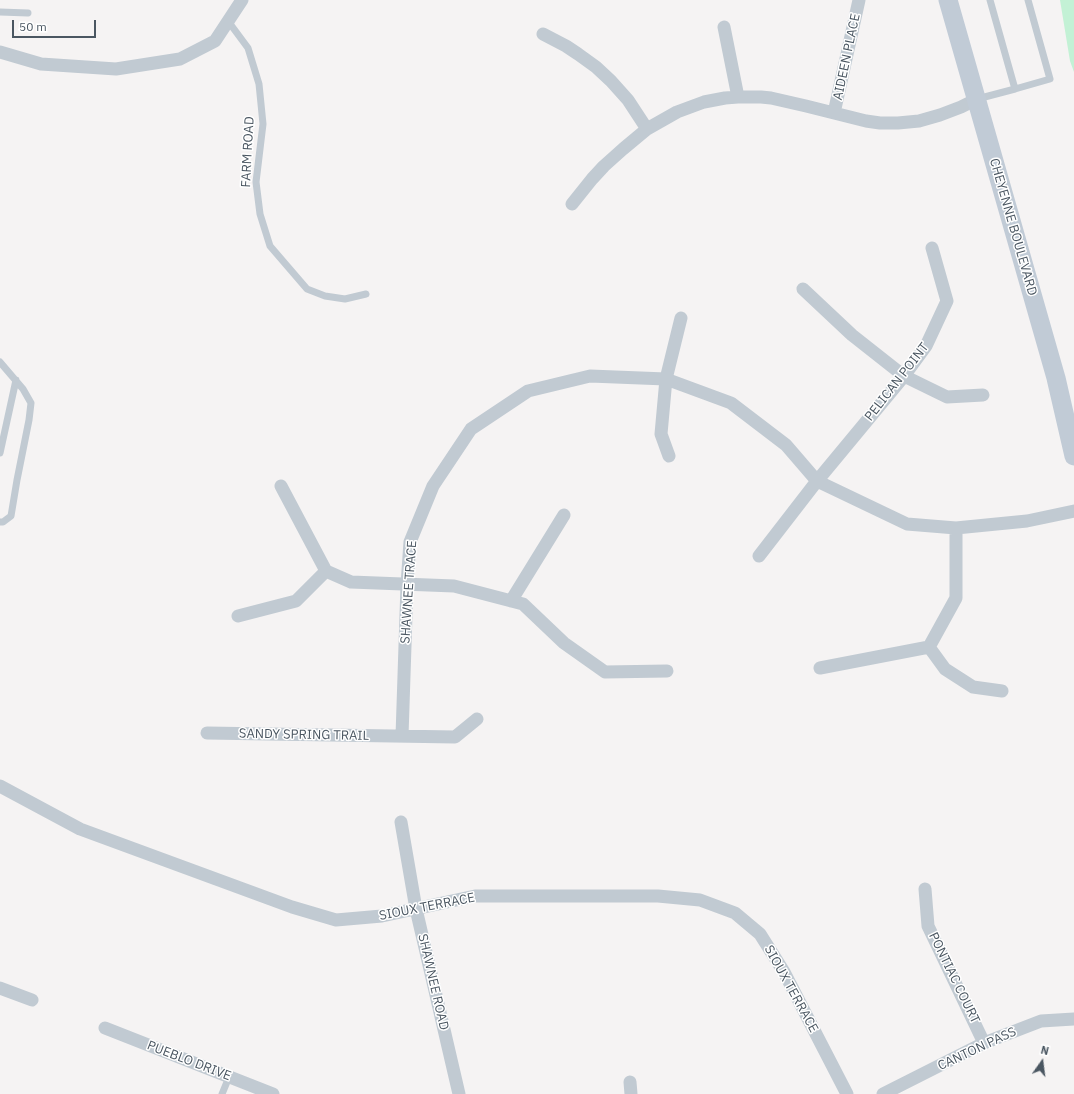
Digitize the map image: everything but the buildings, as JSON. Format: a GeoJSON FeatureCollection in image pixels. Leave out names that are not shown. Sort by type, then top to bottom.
{"type":"FeatureCollection","features":[{"type":"Feature","properties":{"kind":"street"},"geometry":{"type":"LineString","coordinates":[[0,52],[41,64],[116,69],[180,59],[214,41],[242,0]]}},
{"type":"Feature","properties":{"kind":"street","name":"AIDEEN PLACE"},"geometry":{"type":"LineString","coordinates":[[834,114],[859,0]]}},
{"type":"Feature","properties":{"kind":"street","name":"CHEYENNE BOULEVARD"},"geometry":{"type":"LineString","coordinates":[[948,0],[1056,378],[1074,456]]}},
{"type":"Feature","properties":{"kind":"street"},"geometry":{"type":"LineString","coordinates":[[724,27],[738,97]]}},
{"type":"Feature","properties":{"kind":"street"},"geometry":{"type":"LineString","coordinates":[[543,34],[578,54],[612,81],[628,100],[647,129]]}},
{"type":"Feature","properties":{"kind":"street"},"geometry":{"type":"LineString","coordinates":[[572,204],[588,183],[623,148],[647,129],[667,117],[694,105],[718,99],[761,97],[772,98],[866,121],[898,123],[919,121],[940,115],[976,99]]}},
{"type":"Feature","properties":{"kind":"street","name":"PELICAN POINT"},"geometry":{"type":"LineString","coordinates":[[760,556],[817,481],[904,376],[926,346],[947,301],[932,248]]}},
{"type":"Feature","properties":{"kind":"street"},"geometry":{"type":"LineString","coordinates":[[803,289],[852,335],[904,376],[946,396],[983,395]]}},
{"type":"Feature","properties":{"kind":"street"},"geometry":{"type":"LineString","coordinates":[[669,456],[662,434],[666,379],[681,318]]}},
{"type":"Feature","properties":{"kind":"street","name":"SHAWNEE TRACE"},"geometry":{"type":"LineString","coordinates":[[402,736],[407,585],[410,542],[433,486],[471,429],[528,391],[590,376],[666,379],[731,403],[786,445],[817,481],[907,524],[956,528],[1027,521],[1074,511]]}},
{"type":"Feature","properties":{"kind":"street"},"geometry":{"type":"LineString","coordinates":[[281,486],[326,571],[351,582],[454,586],[523,604],[564,643],[605,672],[667,671]]}},
{"type":"Feature","properties":{"kind":"street"},"geometry":{"type":"LineString","coordinates":[[511,601],[564,515]]}},
{"type":"Feature","properties":{"kind":"street"},"geometry":{"type":"LineString","coordinates":[[929,647],[956,598],[956,528]]}},
{"type":"Feature","properties":{"kind":"street"},"geometry":{"type":"LineString","coordinates":[[238,616],[296,601],[326,571]]}},
{"type":"Feature","properties":{"kind":"street"},"geometry":{"type":"LineString","coordinates":[[820,668],[929,647]]}},
{"type":"Feature","properties":{"kind":"street"},"geometry":{"type":"LineString","coordinates":[[929,647],[945,669],[973,687],[1002,691]]}},
{"type":"Feature","properties":{"kind":"street","name":"SANDY SPRING TRAIL"},"geometry":{"type":"LineString","coordinates":[[207,734],[455,737],[477,720]]}},
{"type":"Feature","properties":{"kind":"street","name":"SIOUX TERRACE"},"geometry":{"type":"LineString","coordinates":[[0,786],[80,829],[292,907],[336,920],[382,916],[475,896],[658,896],[700,900],[735,913],[760,934],[784,972],[846,1094]]}},
{"type":"Feature","properties":{"kind":"street","name":"SHAWNEE ROAD"},"geometry":{"type":"LineString","coordinates":[[401,822],[416,909],[459,1094]]}},
{"type":"Feature","properties":{"kind":"street","name":"PONTIAC COURT"},"geometry":{"type":"LineString","coordinates":[[925,888],[928,926],[984,1043]]}},
{"type":"Feature","properties":{"kind":"street"},"geometry":{"type":"LineString","coordinates":[[0,988],[32,1000]]}},
{"type":"Feature","properties":{"kind":"street","name":"CANTON PASS"},"geometry":{"type":"LineString","coordinates":[[883,1094],[984,1043],[1041,1021],[1074,1019]]}},
{"type":"Feature","properties":{"kind":"street","name":"PUEBLO DRIVE"},"geometry":{"type":"LineString","coordinates":[[105,1028],[273,1094]]}},
{"type":"Feature","properties":{"kind":"lane"},"geometry":{"type":"LineString","coordinates":[[990,0],[1015,89]]}},
{"type":"Feature","properties":{"kind":"lane"},"geometry":{"type":"LineString","coordinates":[[976,99],[1050,80],[1028,0]]}},
{"type":"Feature","properties":{"kind":"lane"},"geometry":{"type":"LineString","coordinates":[[0,12],[28,13]]}},
{"type":"Feature","properties":{"kind":"lane","name":"FARM ROAD"},"geometry":{"type":"LineString","coordinates":[[228,21],[248,48],[259,84],[263,124],[256,182],[260,214],[270,246],[307,289],[325,296],[345,299],[366,294]]}},
{"type":"Feature","properties":{"kind":"lane"},"geometry":{"type":"LineString","coordinates":[[0,362],[16,380],[31,403],[31,410],[11,516],[4,522],[0,522]]}},
{"type":"Feature","properties":{"kind":"lane"},"geometry":{"type":"LineString","coordinates":[[0,453],[16,380]]}},
{"type":"Feature","properties":{"kind":"lane"},"geometry":{"type":"LineString","coordinates":[[222,1094],[229,1077]]}},
{"type":"Feature","properties":{"kind":"green space"},"geometry":{"type":"Polygon","coordinates":[[[1060,0],[1074,0],[1074,72],[1070,61],[1060,0]]]}}]}
